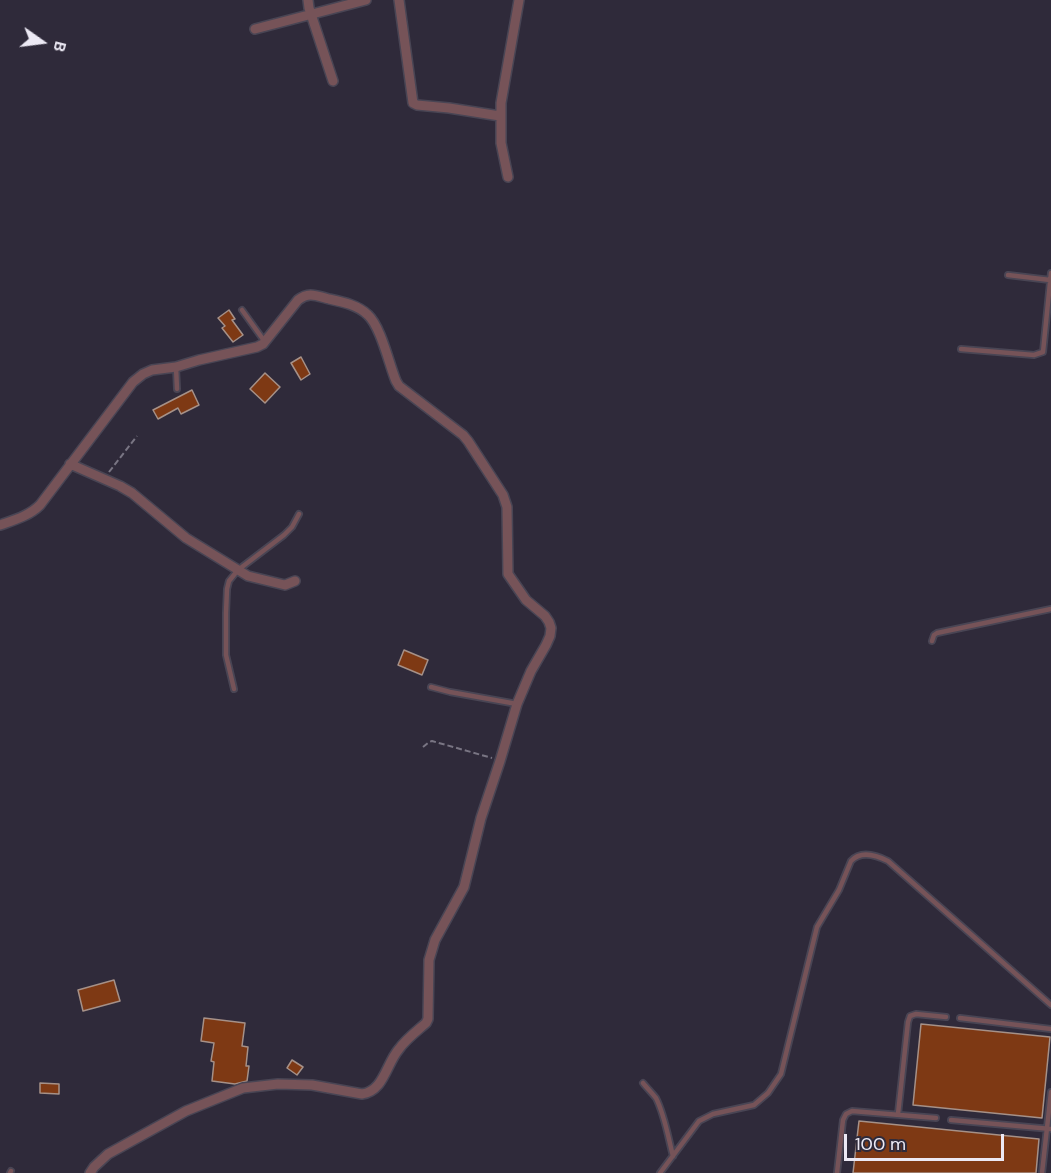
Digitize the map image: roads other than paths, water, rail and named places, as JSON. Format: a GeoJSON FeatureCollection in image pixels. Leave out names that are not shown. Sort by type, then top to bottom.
{"type":"FeatureCollection","features":[{"type":"Feature","properties":{"kind":"street"},"geometry":{"type":"LineString","coordinates":[[308,0],[333,81]]}},
{"type":"Feature","properties":{"kind":"street"},"geometry":{"type":"LineString","coordinates":[[255,29],[366,0]]}},
{"type":"Feature","properties":{"kind":"street"},"geometry":{"type":"LineString","coordinates":[[399,0],[412,103],[501,116]]}},
{"type":"Feature","properties":{"kind":"street"},"geometry":{"type":"LineString","coordinates":[[508,177],[501,143],[501,103],[519,0]]}},
{"type":"Feature","properties":{"kind":"street"},"geometry":{"type":"LineString","coordinates":[[0,525],[33,512],[40,505],[135,380],[143,374],[152,370],[176,367],[257,347],[265,342],[298,300],[305,295],[313,295],[350,304],[369,315],[376,326],[399,386],[468,441],[504,495],[507,507],[508,574],[526,600],[545,616],[551,628],[546,645],[517,704],[481,818],[464,887],[431,951],[428,1019],[396,1052],[377,1088],[362,1094],[312,1085],[278,1084],[243,1088],[186,1111],[108,1154],[90,1173]]}},
{"type":"Feature","properties":{"kind":"street"},"geometry":{"type":"LineString","coordinates":[[70,464],[132,493],[186,538],[248,576],[285,585],[295,581]]}},
{"type":"Feature","properties":{"kind":"lane"},"geometry":{"type":"LineString","coordinates":[[961,349],[1034,355],[1043,352],[1051,273]]}},
{"type":"Feature","properties":{"kind":"lane"},"geometry":{"type":"LineString","coordinates":[[1008,275],[1050,280]]}},
{"type":"Feature","properties":{"kind":"lane"},"geometry":{"type":"LineString","coordinates":[[243,310],[265,342]]}},
{"type":"Feature","properties":{"kind":"lane"},"geometry":{"type":"LineString","coordinates":[[176,367],[177,389]]}},
{"type":"Feature","properties":{"kind":"lane"},"geometry":{"type":"LineString","coordinates":[[234,689],[226,655],[229,581],[238,570],[284,535],[292,527],[299,514]]}},
{"type":"Feature","properties":{"kind":"lane"},"geometry":{"type":"LineString","coordinates":[[932,641],[937,633],[1051,609]]}},
{"type":"Feature","properties":{"kind":"lane"},"geometry":{"type":"LineString","coordinates":[[431,687],[517,704]]}},
{"type":"Feature","properties":{"kind":"lane"},"geometry":{"type":"LineString","coordinates":[[660,1173],[699,1121],[713,1114],[754,1105],[768,1093],[781,1074],[817,927],[839,890],[854,857],[861,854],[888,861],[1051,1005]]}},
{"type":"Feature","properties":{"kind":"lane"},"geometry":{"type":"LineString","coordinates":[[898,1114],[910,1016],[916,1014],[946,1017]]}},
{"type":"Feature","properties":{"kind":"lane"},"geometry":{"type":"LineString","coordinates":[[960,1018],[1051,1029]]}},
{"type":"Feature","properties":{"kind":"lane"},"geometry":{"type":"LineString","coordinates":[[643,1083],[658,1103],[673,1156]]}},
{"type":"Feature","properties":{"kind":"lane"},"geometry":{"type":"LineString","coordinates":[[1042,1173],[1049,1129],[1051,1092]]}},
{"type":"Feature","properties":{"kind":"lane"},"geometry":{"type":"LineString","coordinates":[[837,1173],[843,1120],[846,1114],[852,1111],[936,1118]]}},
{"type":"Feature","properties":{"kind":"lane"},"geometry":{"type":"LineString","coordinates":[[951,1119],[1049,1129]]}}]}
